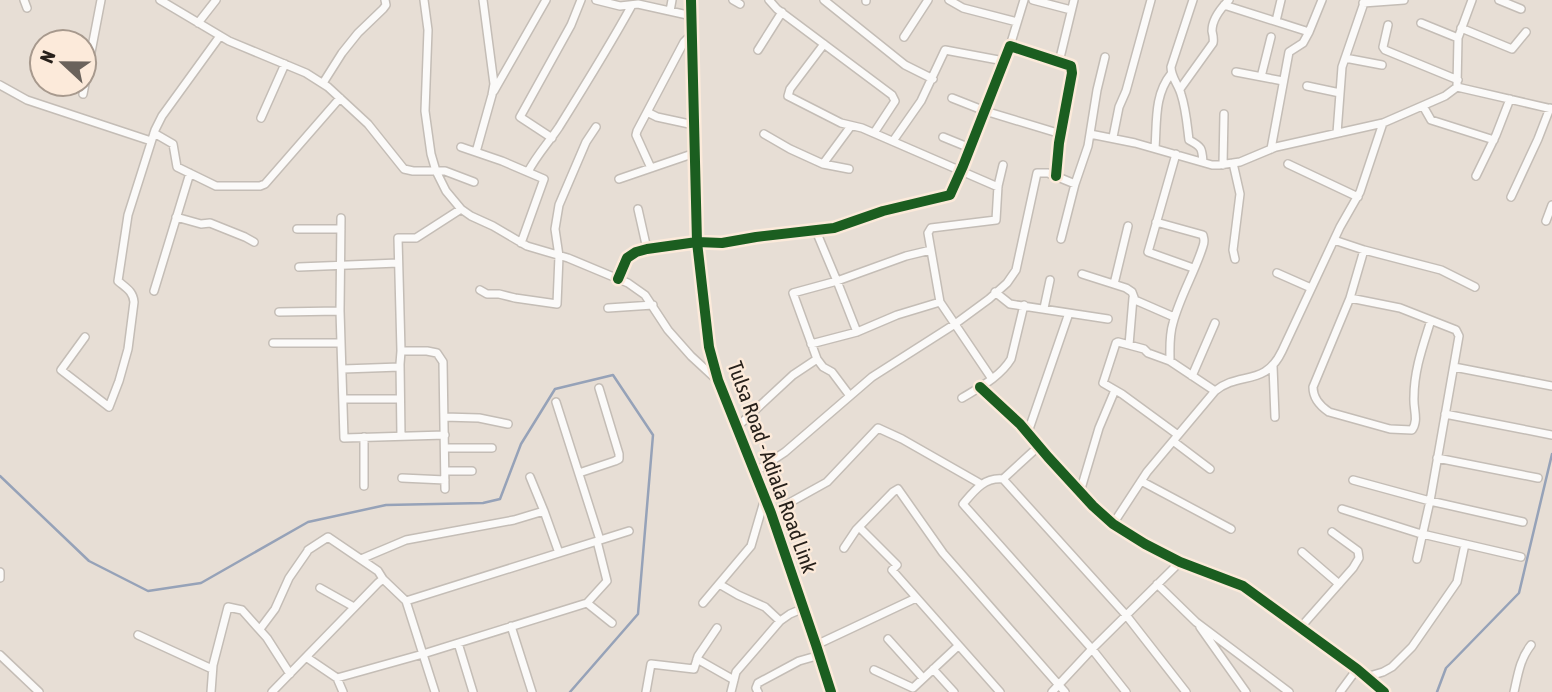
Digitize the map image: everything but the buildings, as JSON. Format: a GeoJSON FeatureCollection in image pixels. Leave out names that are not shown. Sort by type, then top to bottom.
{"type":"FeatureCollection","features":[{"type":"Feature","properties":{"kind":"street"},"geometry":{"type":"LineString","coordinates":[[96,28],[102,0]]}},
{"type":"Feature","properties":{"kind":"street"},"geometry":{"type":"LineString","coordinates":[[160,0],[229,41],[306,73],[323,83],[368,124],[404,169],[445,171],[474,182]]}},
{"type":"Feature","properties":{"kind":"street"},"geometry":{"type":"LineString","coordinates":[[198,23],[216,0]]}},
{"type":"Feature","properties":{"kind":"street"},"geometry":{"type":"LineString","coordinates":[[323,83],[358,33],[386,5],[385,0]]}},
{"type":"Feature","properties":{"kind":"street"},"geometry":{"type":"LineString","coordinates":[[424,0],[428,30],[425,111],[431,154],[446,191],[461,209],[471,216],[522,243],[628,283],[645,295],[668,330],[691,356],[718,380]]}},
{"type":"Feature","properties":{"kind":"street"},"geometry":{"type":"LineString","coordinates":[[476,152],[492,95],[493,74],[483,0]]}},
{"type":"Feature","properties":{"kind":"street"},"geometry":{"type":"LineString","coordinates":[[492,95],[546,0]]}},
{"type":"Feature","properties":{"kind":"street"},"geometry":{"type":"LineString","coordinates":[[552,138],[520,117],[571,25],[581,0]]}},
{"type":"Feature","properties":{"kind":"street"},"geometry":{"type":"LineString","coordinates":[[596,0],[620,6],[637,3],[692,16]]}},
{"type":"Feature","properties":{"kind":"street"},"geometry":{"type":"LineString","coordinates":[[670,11],[671,0]]}},
{"type":"Feature","properties":{"kind":"street","name":"Tulsa Road - Adiala Road Link"},"geometry":{"type":"LineString","coordinates":[[691,0],[697,242],[709,346],[718,380],[771,513],[831,692]]}},
{"type":"Feature","properties":{"kind":"street"},"geometry":{"type":"LineString","coordinates":[[769,0],[894,98],[874,133]]}},
{"type":"Feature","properties":{"kind":"street"},"geometry":{"type":"LineString","coordinates":[[824,0],[905,65],[933,79]]}},
{"type":"Feature","properties":{"kind":"street"},"geometry":{"type":"LineString","coordinates":[[904,37],[928,0]]}},
{"type":"Feature","properties":{"kind":"street"},"geometry":{"type":"LineString","coordinates":[[618,279],[627,258],[647,249],[834,229],[883,211],[950,195],[1010,46],[1024,0]]}},
{"type":"Feature","properties":{"kind":"street"},"geometry":{"type":"LineString","coordinates":[[1033,0],[1071,10]]}},
{"type":"Feature","properties":{"kind":"street"},"geometry":{"type":"LineString","coordinates":[[1059,62],[1074,0]]}},
{"type":"Feature","properties":{"kind":"street"},"geometry":{"type":"LineString","coordinates":[[1113,137],[1150,0]]}},
{"type":"Feature","properties":{"kind":"street"},"geometry":{"type":"LineString","coordinates":[[1193,0],[1171,74],[1180,89],[1189,140],[1200,146],[1203,162]]}},
{"type":"Feature","properties":{"kind":"street"},"geometry":{"type":"LineString","coordinates":[[1276,21],[1281,0]]}},
{"type":"Feature","properties":{"kind":"street"},"geometry":{"type":"LineString","coordinates":[[1271,149],[1289,52],[1303,43],[1322,0]]}},
{"type":"Feature","properties":{"kind":"street"},"geometry":{"type":"LineString","coordinates":[[1337,133],[1345,58],[1364,2],[1404,0]]}},
{"type":"Feature","properties":{"kind":"street"},"geometry":{"type":"LineString","coordinates":[[1090,134],[1113,137],[1212,165],[1223,165],[1271,149],[1382,123],[1445,96],[1457,83],[1458,38],[1472,0]]}},
{"type":"Feature","properties":{"kind":"street"},"geometry":{"type":"LineString","coordinates":[[1499,0],[1521,9]]}},
{"type":"Feature","properties":{"kind":"street"},"geometry":{"type":"LineString","coordinates":[[953,1],[963,8],[1017,22]]}},
{"type":"Feature","properties":{"kind":"street"},"geometry":{"type":"LineString","coordinates":[[528,172],[637,3]]}},
{"type":"Feature","properties":{"kind":"street"},"geometry":{"type":"LineString","coordinates":[[1180,89],[1213,43],[1214,21],[1226,3],[1309,32]]}},
{"type":"Feature","properties":{"kind":"street"},"geometry":{"type":"LineString","coordinates":[[758,50],[782,12]]}},
{"type":"Feature","properties":{"kind":"street"},"geometry":{"type":"LineString","coordinates":[[1421,23],[1458,38]]}},
{"type":"Feature","properties":{"kind":"street"},"geometry":{"type":"LineString","coordinates":[[1388,25],[1383,47],[1385,50],[1457,83],[1551,109],[1511,197]]}},
{"type":"Feature","properties":{"kind":"street"},"geometry":{"type":"LineString","coordinates":[[1461,28],[1512,48],[1526,32]]}},
{"type":"Feature","properties":{"kind":"street"},"geometry":{"type":"LineString","coordinates":[[651,168],[636,135],[682,46],[692,34]]}},
{"type":"Feature","properties":{"kind":"street"},"geometry":{"type":"LineString","coordinates":[[85,337],[61,370],[109,407],[128,349],[134,302],[130,290],[118,281],[128,215],[154,132],[162,116],[220,36]]}},
{"type":"Feature","properties":{"kind":"street"},"geometry":{"type":"LineString","coordinates":[[1261,77],[1271,37]]}},
{"type":"Feature","properties":{"kind":"street"},"geometry":{"type":"LineString","coordinates":[[824,44],[790,89],[788,96],[841,123],[862,128],[998,187]]}},
{"type":"Feature","properties":{"kind":"street"},"geometry":{"type":"LineString","coordinates":[[1010,46],[1070,66],[1072,73],[1056,176]]}},
{"type":"Feature","properties":{"kind":"street"},"geometry":{"type":"LineString","coordinates":[[893,141],[921,102],[945,50],[1004,61]]}},
{"type":"Feature","properties":{"kind":"street"},"geometry":{"type":"LineString","coordinates":[[1061,239],[1075,184],[1082,168],[1105,57]]}},
{"type":"Feature","properties":{"kind":"street"},"geometry":{"type":"LineString","coordinates":[[1345,58],[1382,65]]}},
{"type":"Feature","properties":{"kind":"street"},"geometry":{"type":"LineString","coordinates":[[261,118],[285,64]]}},
{"type":"Feature","properties":{"kind":"street"},"geometry":{"type":"LineString","coordinates":[[1236,72],[1283,82]]}},
{"type":"Feature","properties":{"kind":"street"},"geometry":{"type":"LineString","coordinates":[[1155,148],[1158,97],[1171,74]]}},
{"type":"Feature","properties":{"kind":"street"},"geometry":{"type":"LineString","coordinates":[[0,85],[27,100],[151,141]]}},
{"type":"Feature","properties":{"kind":"street"},"geometry":{"type":"LineString","coordinates":[[1307,86],[1340,93]]}},
{"type":"Feature","properties":{"kind":"street"},"geometry":{"type":"LineString","coordinates":[[154,132],[173,144],[177,167],[216,186],[260,186],[265,184],[340,98]]}},
{"type":"Feature","properties":{"kind":"street"},"geometry":{"type":"LineString","coordinates":[[952,98],[1061,134]]}},
{"type":"Feature","properties":{"kind":"street"},"geometry":{"type":"LineString","coordinates":[[1476,176],[1510,99]]}},
{"type":"Feature","properties":{"kind":"street"},"geometry":{"type":"LineString","coordinates":[[1423,106],[1431,120],[1494,140]]}},
{"type":"Feature","properties":{"kind":"street"},"geometry":{"type":"LineString","coordinates":[[647,112],[657,117],[694,125]]}},
{"type":"Feature","properties":{"kind":"street"},"geometry":{"type":"LineString","coordinates":[[1223,165],[1224,114]]}},
{"type":"Feature","properties":{"kind":"street"},"geometry":{"type":"LineString","coordinates":[[1113,524],[1141,481],[1215,391],[1221,386],[1266,372],[1273,366],[1334,240],[1358,197],[1382,123]]}},
{"type":"Feature","properties":{"kind":"street"},"geometry":{"type":"LineString","coordinates":[[822,164],[851,126]]}},
{"type":"Feature","properties":{"kind":"street"},"geometry":{"type":"LineString","coordinates":[[480,290],[487,295],[499,294],[557,304],[559,256],[555,229],[559,205],[586,142],[596,127]]}},
{"type":"Feature","properties":{"kind":"street"},"geometry":{"type":"LineString","coordinates":[[764,134],[822,164],[849,169]]}},
{"type":"Feature","properties":{"kind":"street"},"geometry":{"type":"LineString","coordinates":[[943,137],[970,148]]}},
{"type":"Feature","properties":{"kind":"street"},"geometry":{"type":"LineString","coordinates":[[461,147],[543,177],[545,181],[522,243]]}},
{"type":"Feature","properties":{"kind":"street"},"geometry":{"type":"LineString","coordinates":[[619,179],[695,153]]}},
{"type":"Feature","properties":{"kind":"street"},"geometry":{"type":"LineString","coordinates":[[1176,154],[1148,252],[1194,268]]}},
{"type":"Feature","properties":{"kind":"street"},"geometry":{"type":"LineString","coordinates":[[1233,163],[1240,194],[1233,250],[1235,259]]}},
{"type":"Feature","properties":{"kind":"street"},"geometry":{"type":"LineString","coordinates":[[1288,164],[1358,197]]}},
{"type":"Feature","properties":{"kind":"street"},"geometry":{"type":"LineString","coordinates":[[992,379],[940,302],[929,233],[931,228],[996,220],[998,187],[1003,165]]}},
{"type":"Feature","properties":{"kind":"street"},"geometry":{"type":"LineString","coordinates":[[154,291],[190,173]]}},
{"type":"Feature","properties":{"kind":"street"},"geometry":{"type":"LineString","coordinates":[[755,472],[785,452],[873,377],[955,324],[1006,284],[1016,270],[1037,173],[1056,176],[1075,184]]}},
{"type":"Feature","properties":{"kind":"street"},"geometry":{"type":"LineString","coordinates":[[1546,221],[1552,205]]}},
{"type":"Feature","properties":{"kind":"street"},"geometry":{"type":"LineString","coordinates":[[401,436],[398,238],[416,238],[461,209]]}},
{"type":"Feature","properties":{"kind":"street"},"geometry":{"type":"LineString","coordinates":[[638,209],[647,249]]}},
{"type":"Feature","properties":{"kind":"street"},"geometry":{"type":"LineString","coordinates":[[176,217],[201,224],[210,223],[254,242]]}},
{"type":"Feature","properties":{"kind":"street"},"geometry":{"type":"LineString","coordinates":[[341,218],[340,311],[344,438],[445,435]]}},
{"type":"Feature","properties":{"kind":"street"},"geometry":{"type":"LineString","coordinates":[[1156,222],[1203,235],[1204,238],[1203,247],[1174,317],[1169,338],[1170,361]]}},
{"type":"Feature","properties":{"kind":"street"},"geometry":{"type":"LineString","coordinates":[[1114,284],[1128,226]]}},
{"type":"Feature","properties":{"kind":"street"},"geometry":{"type":"LineString","coordinates":[[297,229],[341,229]]}},
{"type":"Feature","properties":{"kind":"street"},"geometry":{"type":"LineString","coordinates":[[816,231],[857,332]]}},
{"type":"Feature","properties":{"kind":"street"},"geometry":{"type":"LineString","coordinates":[[1334,240],[1441,270],[1475,287]]}},
{"type":"Feature","properties":{"kind":"street"},"geometry":{"type":"LineString","coordinates":[[850,396],[832,372],[823,367],[817,359],[794,291],[837,281],[906,256],[931,250]]}},
{"type":"Feature","properties":{"kind":"street"},"geometry":{"type":"LineString","coordinates":[[1364,250],[1350,298],[1313,387],[1314,396],[1319,403],[1329,412],[1390,429],[1412,430],[1416,417],[1413,400],[1420,353],[1431,320]]}},
{"type":"Feature","properties":{"kind":"street"},"geometry":{"type":"LineString","coordinates":[[299,267],[398,263]]}},
{"type":"Feature","properties":{"kind":"street"},"geometry":{"type":"LineString","coordinates":[[1083,274],[1129,289],[1133,298],[1129,345]]}},
{"type":"Feature","properties":{"kind":"street"},"geometry":{"type":"LineString","coordinates":[[1277,274],[1311,288]]}},
{"type":"Feature","properties":{"kind":"street"},"geometry":{"type":"LineString","coordinates":[[1044,308],[1050,280]]}},
{"type":"Feature","properties":{"kind":"street"},"geometry":{"type":"LineString","coordinates":[[995,292],[1010,303],[1108,319]]}},
{"type":"Feature","properties":{"kind":"street"},"geometry":{"type":"LineString","coordinates":[[1133,298],[1174,317]]}},
{"type":"Feature","properties":{"kind":"street"},"geometry":{"type":"LineString","coordinates":[[1350,298],[1400,308],[1431,320],[1460,336],[1417,559]]}},
{"type":"Feature","properties":{"kind":"street"},"geometry":{"type":"LineString","coordinates":[[811,344],[857,332],[897,315],[940,302]]}},
{"type":"Feature","properties":{"kind":"street"},"geometry":{"type":"LineString","coordinates":[[962,398],[992,379],[1011,359],[1024,305]]}},
{"type":"Feature","properties":{"kind":"street"},"geometry":{"type":"LineString","coordinates":[[608,308],[653,306]]}},
{"type":"Feature","properties":{"kind":"street"},"geometry":{"type":"LineString","coordinates":[[279,312],[340,311]]}},
{"type":"Feature","properties":{"kind":"street"},"geometry":{"type":"LineString","coordinates":[[1028,432],[1069,313]]}},
{"type":"Feature","properties":{"kind":"street"},"geometry":{"type":"LineString","coordinates":[[1192,376],[1215,323]]}},
{"type":"Feature","properties":{"kind":"street"},"geometry":{"type":"LineString","coordinates":[[1210,469],[1176,438],[1105,385],[1103,380],[1118,342],[1144,349],[1170,361],[1215,391]]}},
{"type":"Feature","properties":{"kind":"street"},"geometry":{"type":"LineString","coordinates":[[273,343],[341,343]]}},
{"type":"Feature","properties":{"kind":"street"},"geometry":{"type":"LineString","coordinates":[[401,351],[438,353],[443,362],[445,489]]}},
{"type":"Feature","properties":{"kind":"street"},"geometry":{"type":"LineString","coordinates":[[737,427],[793,375],[817,359]]}},
{"type":"Feature","properties":{"kind":"street"},"geometry":{"type":"LineString","coordinates":[[1273,366],[1275,417]]}},
{"type":"Feature","properties":{"kind":"street"},"geometry":{"type":"LineString","coordinates":[[343,369],[400,367]]}},
{"type":"Feature","properties":{"kind":"street"},"geometry":{"type":"LineString","coordinates":[[1454,367],[1552,386]]}},
{"type":"Feature","properties":{"kind":"street"},"geometry":{"type":"LineString","coordinates":[[980,387],[1028,432],[1080,492],[1113,524],[1180,562],[1243,586],[1357,669],[1384,692]]}},
{"type":"Feature","properties":{"kind":"street"},"geometry":{"type":"LineString","coordinates":[[579,473],[619,459],[620,454],[599,388]]}},
{"type":"Feature","properties":{"kind":"street"},"geometry":{"type":"LineString","coordinates":[[1080,492],[1099,428],[1115,390]]}},
{"type":"Feature","properties":{"kind":"street"},"geometry":{"type":"LineString","coordinates":[[344,399],[400,399]]}},
{"type":"Feature","properties":{"kind":"street"},"geometry":{"type":"LineString","coordinates":[[337,678],[587,603],[607,581],[599,541],[556,402]]}},
{"type":"Feature","properties":{"kind":"street"},"geometry":{"type":"LineString","coordinates":[[1445,414],[1552,435]]}},
{"type":"Feature","properties":{"kind":"street"},"geometry":{"type":"LineString","coordinates":[[444,417],[479,418],[508,424]]}},
{"type":"Feature","properties":{"kind":"street"},"geometry":{"type":"LineString","coordinates":[[771,513],[827,482],[878,428],[981,484]]}},
{"type":"Feature","properties":{"kind":"street"},"geometry":{"type":"LineString","coordinates":[[364,437],[364,486]]}},
{"type":"Feature","properties":{"kind":"street"},"geometry":{"type":"LineString","coordinates":[[1003,479],[1039,446]]}},
{"type":"Feature","properties":{"kind":"street"},"geometry":{"type":"LineString","coordinates":[[445,447],[492,448]]}},
{"type":"Feature","properties":{"kind":"street"},"geometry":{"type":"LineString","coordinates":[[1437,458],[1538,478]]}},
{"type":"Feature","properties":{"kind":"street"},"geometry":{"type":"LineString","coordinates":[[402,478],[472,471]]}},
{"type":"Feature","properties":{"kind":"street"},"geometry":{"type":"LineString","coordinates":[[530,477],[559,553]]}},
{"type":"Feature","properties":{"kind":"street"},"geometry":{"type":"LineString","coordinates":[[1126,692],[1092,649],[963,503],[981,484],[996,478],[1003,479],[1126,615],[1186,692]]}},
{"type":"Feature","properties":{"kind":"street"},"geometry":{"type":"LineString","coordinates":[[1353,480],[1523,522]]}},
{"type":"Feature","properties":{"kind":"street"},"geometry":{"type":"LineString","coordinates":[[1141,481],[1231,529]]}},
{"type":"Feature","properties":{"kind":"street"},"geometry":{"type":"LineString","coordinates":[[844,548],[859,527],[898,489],[943,553],[1062,689]]}},
{"type":"Feature","properties":{"kind":"street"},"geometry":{"type":"LineString","coordinates":[[704,603],[751,546],[765,498]]}},
{"type":"Feature","properties":{"kind":"street"},"geometry":{"type":"LineString","coordinates":[[1342,509],[1423,534],[1521,557]]}},
{"type":"Feature","properties":{"kind":"street"},"geometry":{"type":"LineString","coordinates":[[361,559],[406,540],[514,520],[544,511]]}},
{"type":"Feature","properties":{"kind":"street"},"geometry":{"type":"LineString","coordinates":[[859,527],[897,565],[891,570],[1000,692]]}},
{"type":"Feature","properties":{"kind":"street"},"geometry":{"type":"LineString","coordinates":[[407,601],[629,531]]}},
{"type":"Feature","properties":{"kind":"street"},"geometry":{"type":"LineString","coordinates":[[1300,628],[1357,562],[1359,552],[1332,532]]}},
{"type":"Feature","properties":{"kind":"street"},"geometry":{"type":"LineString","coordinates":[[260,629],[275,609],[289,578],[307,551],[328,537],[378,571],[407,601],[435,692]]}},
{"type":"Feature","properties":{"kind":"street"},"geometry":{"type":"LineString","coordinates":[[1366,677],[1392,667],[1412,647],[1457,582],[1465,544]]}},
{"type":"Feature","properties":{"kind":"street"},"geometry":{"type":"LineString","coordinates":[[1302,552],[1339,584]]}},
{"type":"Feature","properties":{"kind":"street"},"geometry":{"type":"LineString","coordinates":[[1052,692],[1062,689],[1092,649],[1180,562]]}},
{"type":"Feature","properties":{"kind":"street"},"geometry":{"type":"LineString","coordinates":[[0,572],[0,578]]}},
{"type":"Feature","properties":{"kind":"street"},"geometry":{"type":"LineString","coordinates":[[272,692],[383,579]]}},
{"type":"Feature","properties":{"kind":"street"},"geometry":{"type":"LineString","coordinates":[[719,584],[765,607],[780,621]]}},
{"type":"Feature","properties":{"kind":"street"},"geometry":{"type":"LineString","coordinates":[[1157,584],[1196,622],[1289,692]]}},
{"type":"Feature","properties":{"kind":"street"},"geometry":{"type":"LineString","coordinates":[[320,588],[354,607]]}},
{"type":"Feature","properties":{"kind":"street"},"geometry":{"type":"LineString","coordinates":[[817,645],[916,598]]}},
{"type":"Feature","properties":{"kind":"street"},"geometry":{"type":"LineString","coordinates":[[587,603],[612,623]]}},
{"type":"Feature","properties":{"kind":"street"},"geometry":{"type":"LineString","coordinates":[[211,692],[212,669],[228,607],[242,610],[260,629],[290,674]]}},
{"type":"Feature","properties":{"kind":"street"},"geometry":{"type":"LineString","coordinates":[[732,692],[736,672],[780,621],[804,608]]}},
{"type":"Feature","properties":{"kind":"street"},"geometry":{"type":"LineString","coordinates":[[1196,622],[1246,692]]}},
{"type":"Feature","properties":{"kind":"street"},"geometry":{"type":"LineString","coordinates":[[511,626],[532,692]]}},
{"type":"Feature","properties":{"kind":"street"},"geometry":{"type":"LineString","coordinates":[[646,692],[652,664],[694,669],[697,659],[717,628]]}},
{"type":"Feature","properties":{"kind":"street"},"geometry":{"type":"LineString","coordinates":[[138,635],[212,669]]}},
{"type":"Feature","properties":{"kind":"street"},"geometry":{"type":"LineString","coordinates":[[888,639],[923,678]]}},
{"type":"Feature","properties":{"kind":"street"},"geometry":{"type":"LineString","coordinates":[[458,643],[472,692]]}},
{"type":"Feature","properties":{"kind":"street"},"geometry":{"type":"LineString","coordinates":[[1514,692],[1520,664],[1531,645]]}},
{"type":"Feature","properties":{"kind":"street"},"geometry":{"type":"LineString","coordinates":[[874,670],[911,688],[958,646]]}},
{"type":"Feature","properties":{"kind":"street"},"geometry":{"type":"LineString","coordinates":[[758,692],[758,683],[799,661],[820,655]]}},
{"type":"Feature","properties":{"kind":"street"},"geometry":{"type":"LineString","coordinates":[[0,656],[39,692]]}},
{"type":"Feature","properties":{"kind":"street"},"geometry":{"type":"LineString","coordinates":[[306,657],[337,678],[343,692]]}},
{"type":"Feature","properties":{"kind":"street"},"geometry":{"type":"LineString","coordinates":[[697,659],[734,680]]}},
{"type":"Feature","properties":{"kind":"street"},"geometry":{"type":"LineString","coordinates":[[933,669],[954,692]]}},
{"type":"Feature","properties":{"kind":"street"},"geometry":{"type":"LineString","coordinates":[[1340,692],[1357,669]]}},
{"type":"Feature","properties":{"kind":"waterway"},"geometry":{"type":"LineString","coordinates":[[0,476],[89,561],[148,591],[201,583],[308,522],[386,505],[483,503],[500,499],[521,444],[555,389],[613,375],[653,435],[638,614],[570,692]]}},
{"type":"Feature","properties":{"kind":"waterway"},"geometry":{"type":"LineString","coordinates":[[1437,692],[1446,668],[1519,593],[1552,454]]}},
{"type":"Feature","properties":{"kind":"cycle path"},"geometry":{"type":"LineString","coordinates":[[691,0],[697,242],[709,347],[718,380],[771,513],[831,692]]}},
{"type":"Feature","properties":{"kind":"cycle path"},"geometry":{"type":"LineString","coordinates":[[618,279],[627,258],[647,249],[697,242],[722,243],[834,228],[883,211],[950,195],[1010,46],[1071,66],[1056,176]]}},
{"type":"Feature","properties":{"kind":"cycle path"},"geometry":{"type":"LineString","coordinates":[[980,387],[1020,424],[1093,506],[1113,524],[1180,562],[1243,586],[1357,669],[1384,692]]}}]}
